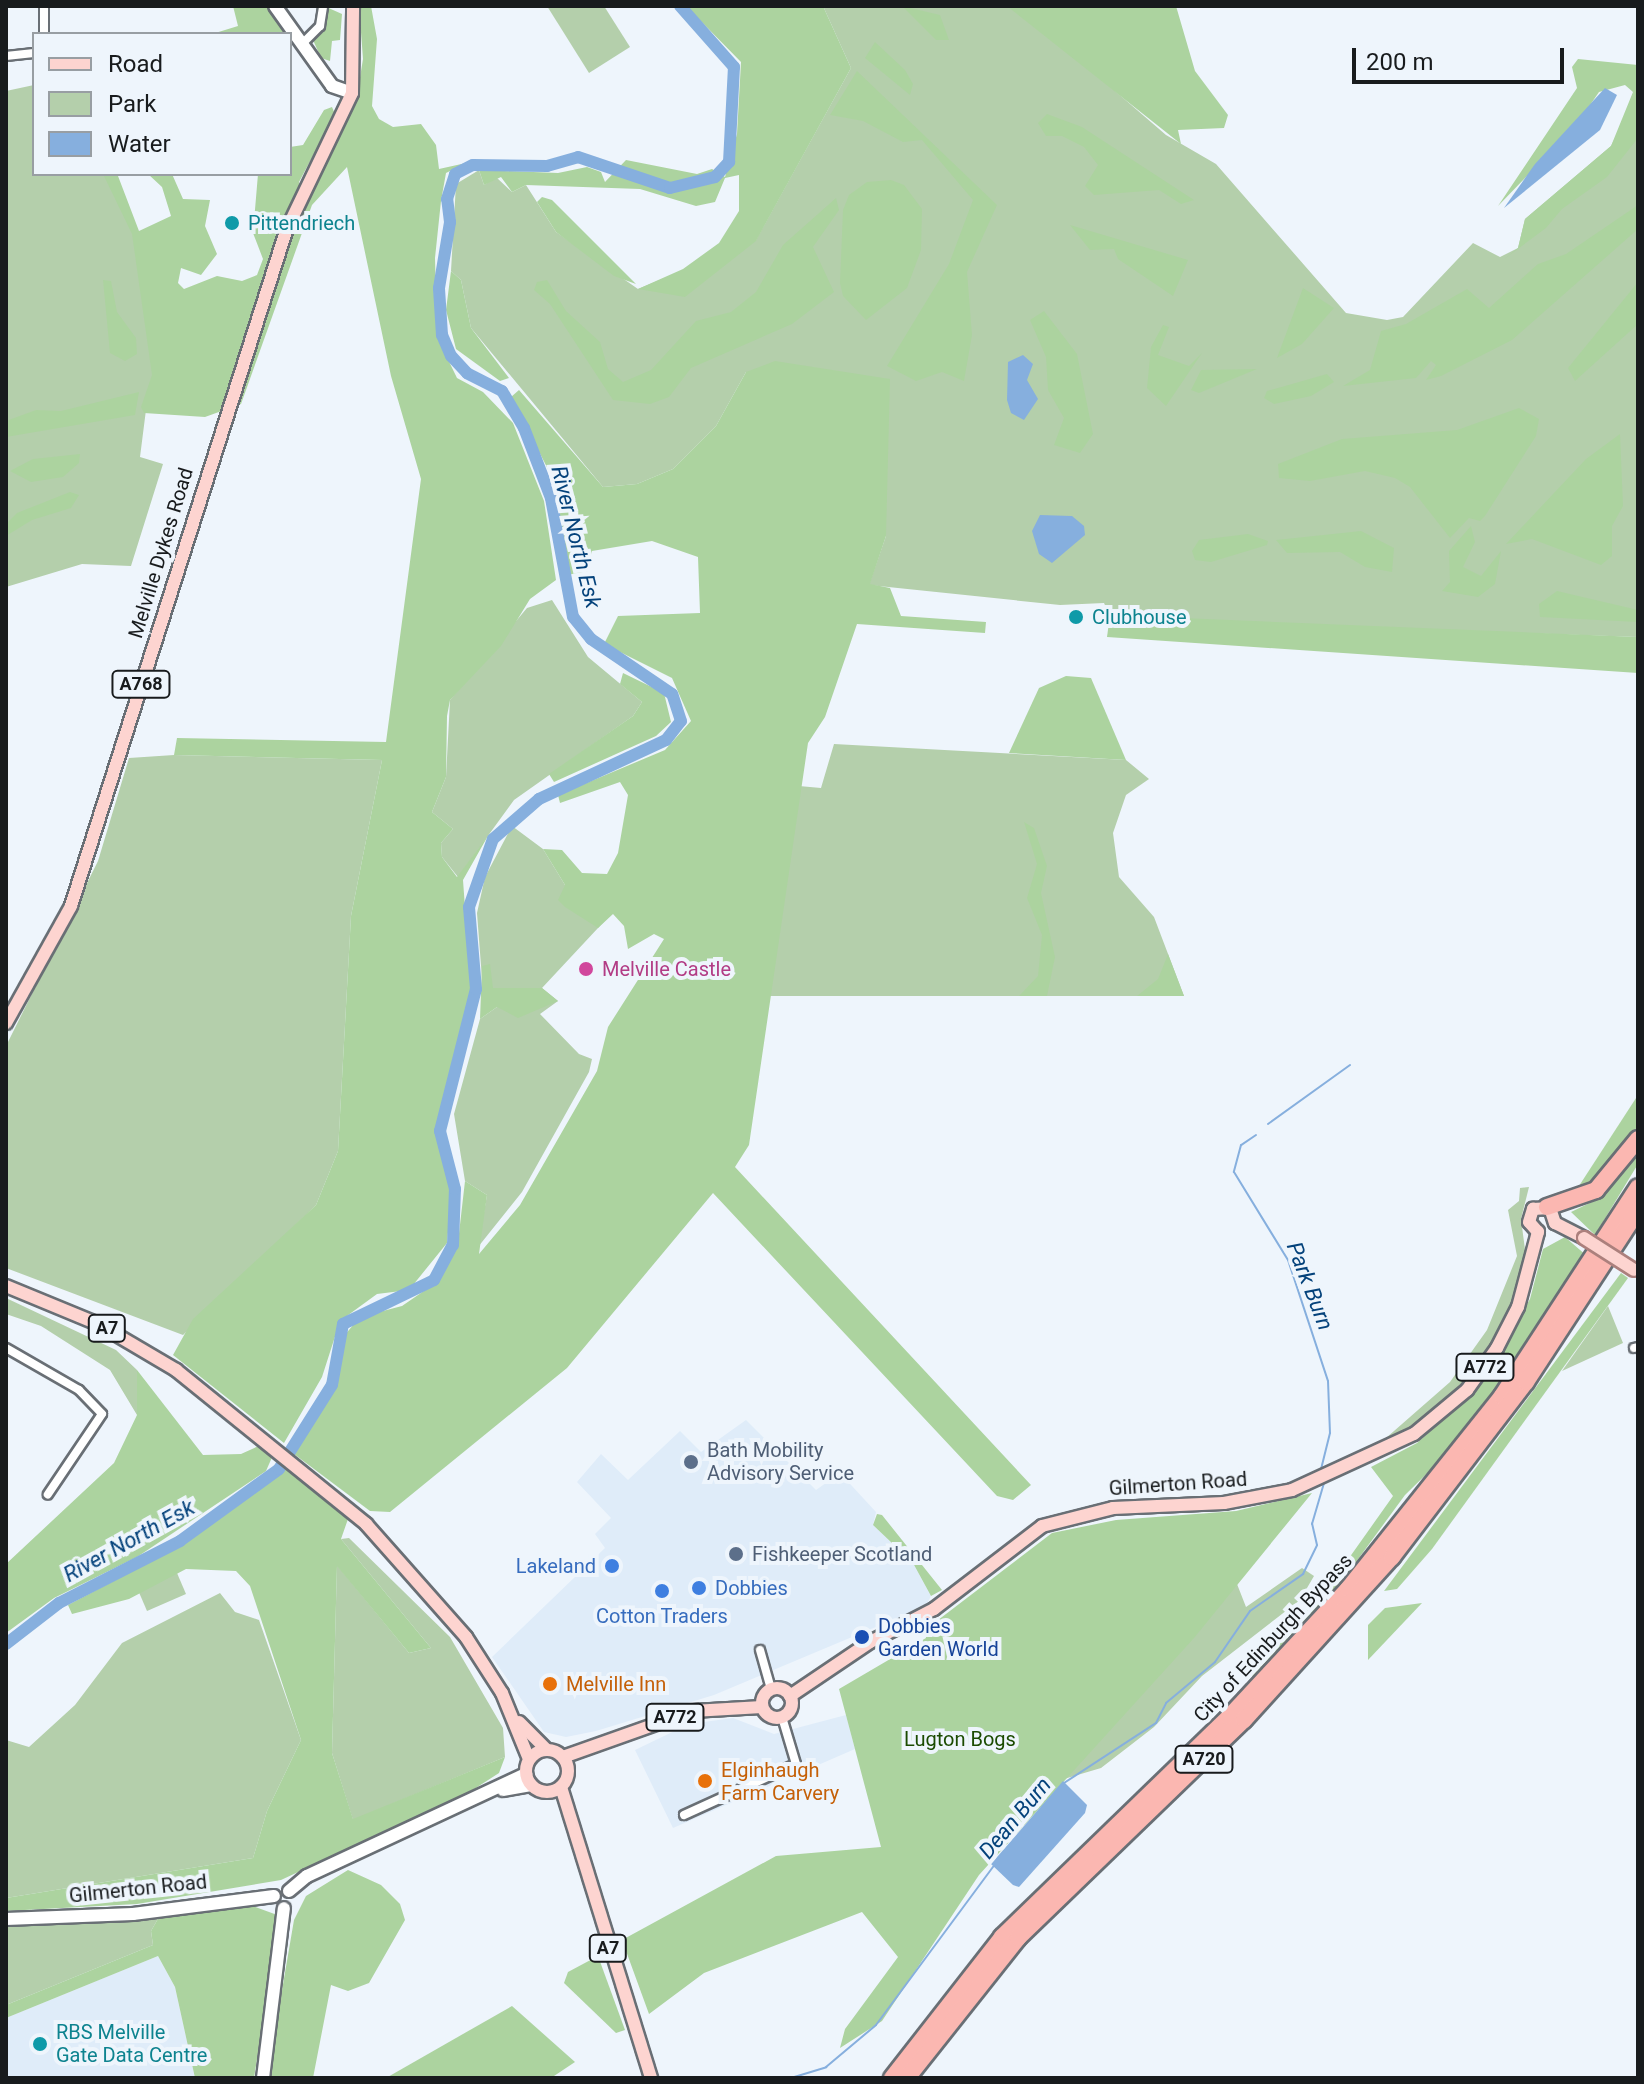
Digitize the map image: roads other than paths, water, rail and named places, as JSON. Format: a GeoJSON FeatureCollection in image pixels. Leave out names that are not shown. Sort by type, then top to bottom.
{"type":"FeatureCollection","features":[{"type":"Feature","properties":{"kind":"highway"},"geometry":{"type":"LineString","coordinates":[[1547,1207],[1596,1190],[1638,1139]]}},
{"type":"Feature","properties":{"kind":"highway","name":"City of Edinburgh Bypass"},"geometry":{"type":"LineString","coordinates":[[892,2078],[1002,1937],[1229,1717],[1348,1589],[1502,1396],[1638,1187]]}},
{"type":"Feature","properties":{"kind":"highway","name":"City of Edinburgh Bypass"},"geometry":{"type":"LineString","coordinates":[[907,2078],[1026,1929],[1244,1720],[1392,1557],[1526,1382],[1638,1210]]}},
{"type":"Feature","properties":{"kind":"main road"},"geometry":{"type":"LineString","coordinates":[[275,6],[332,86],[352,93]]}},
{"type":"Feature","properties":{"kind":"main road","name":"A768"},"geometry":{"type":"LineString","coordinates":[[352,93],[353,6]]}},
{"type":"Feature","properties":{"kind":"main road","name":"Melville Dykes Road"},"geometry":{"type":"LineString","coordinates":[[6,1023],[71,906],[286,231],[352,93]]}},
{"type":"Feature","properties":{"kind":"main road"},"geometry":{"type":"LineString","coordinates":[[1547,1207],[1555,1223],[1636,1270]]}},
{"type":"Feature","properties":{"kind":"main road","name":"A772"},"geometry":{"type":"LineString","coordinates":[[1538,1232],[1529,1217],[1547,1207]]}},
{"type":"Feature","properties":{"kind":"main road"},"geometry":{"type":"LineString","coordinates":[[1538,1232],[1555,1223]]}},
{"type":"Feature","properties":{"kind":"main road","name":"Gilmerton Road"},"geometry":{"type":"LineString","coordinates":[[790,1696],[870,1642],[934,1609],[1042,1526],[1113,1508],[1257,1498],[1323,1479],[1414,1434],[1467,1390],[1508,1331],[1538,1232]]}},
{"type":"Feature","properties":{"kind":"main road","name":"A7"},"geometry":{"type":"LineString","coordinates":[[6,1286],[98,1324],[200,1386],[366,1524],[466,1637],[514,1716],[529,1759]]}},
{"type":"Feature","properties":{"kind":"main road"},"geometry":{"type":"LineString","coordinates":[[762,1707],[771,1689],[790,1696],[790,1711],[782,1717]]}},
{"type":"Feature","properties":{"kind":"main road","name":"A772"},"geometry":{"type":"LineString","coordinates":[[566,1762],[693,1711],[762,1707],[782,1717]]}},
{"type":"Feature","properties":{"kind":"main road","name":"A7"},"geometry":{"type":"LineString","coordinates":[[514,1716],[546,1749]]}},
{"type":"Feature","properties":{"kind":"main road"},"geometry":{"type":"LineString","coordinates":[[546,1749],[566,1762],[561,1787],[544,1792],[529,1779],[529,1759],[546,1749]]}},
{"type":"Feature","properties":{"kind":"main road"},"geometry":{"type":"LineString","coordinates":[[263,2078],[284,1908],[293,1900],[289,1891],[307,1876],[492,1792],[529,1779]]}},
{"type":"Feature","properties":{"kind":"main road","name":"A7"},"geometry":{"type":"LineString","coordinates":[[561,1787],[566,1817],[651,2078]]}},
{"type":"Feature","properties":{"kind":"main road","name":"A7"},"geometry":{"type":"LineString","coordinates":[[544,1792],[566,1817]]}},
{"type":"Feature","properties":{"kind":"main road","name":"Gilmerton Road"},"geometry":{"type":"LineString","coordinates":[[6,1919],[133,1914],[274,1896],[289,1891]]}},
{"type":"Feature","properties":{"kind":"main road"},"geometry":{"type":"LineString","coordinates":[[274,1896],[284,1908]]}},
{"type":"Feature","properties":{"kind":"street"},"geometry":{"type":"LineString","coordinates":[[44,6],[44,32]]}},
{"type":"Feature","properties":{"kind":"street"},"geometry":{"type":"LineString","coordinates":[[303,43],[320,26],[323,6]]}},
{"type":"Feature","properties":{"kind":"street"},"geometry":{"type":"LineString","coordinates":[[6,56],[32,53]]}},
{"type":"Feature","properties":{"kind":"street"},"geometry":{"type":"LineString","coordinates":[[6,1348],[79,1390],[102,1414],[48,1494]]}},
{"type":"Feature","properties":{"kind":"street"},"geometry":{"type":"LineString","coordinates":[[760,1650],[771,1689]]}},
{"type":"Feature","properties":{"kind":"street"},"geometry":{"type":"LineString","coordinates":[[684,1815],[796,1764],[782,1717]]}},
{"type":"Feature","properties":{"kind":"water"},"geometry":{"type":"Polygon","coordinates":[[[1605,88],[1617,95],[1600,130],[1504,208],[1535,164],[1605,88]]]}},
{"type":"Feature","properties":{"kind":"water"},"geometry":{"type":"Polygon","coordinates":[[[1023,355],[1033,364],[1027,380],[1038,399],[1024,420],[1011,413],[1007,400],[1008,362],[1023,355]]]}},
{"type":"Feature","properties":{"kind":"water"},"geometry":{"type":"Polygon","coordinates":[[[1040,515],[1072,516],[1084,526],[1085,535],[1052,563],[1039,554],[1032,531],[1040,515]]]}},
{"type":"Feature","properties":{"kind":"water"},"geometry":{"type":"Polygon","coordinates":[[[1063,1781],[1087,1805],[1085,1813],[1019,1887],[1013,1885],[991,1864],[1063,1781]]]}},
{"type":"Feature","properties":{"kind":"waterway","name":"River North Esk"},"geometry":{"type":"LineString","coordinates":[[6,1644],[59,1603],[180,1541],[279,1469],[332,1385],[343,1324],[434,1280],[453,1245],[455,1189],[440,1131],[476,989],[469,907],[493,839],[539,799],[666,740],[681,721],[672,694],[591,639],[573,617],[551,498],[524,428],[502,391],[467,373],[451,356],[442,335],[439,288],[450,222],[447,199],[455,174],[473,165],[547,166],[578,157],[670,188],[715,177],[729,162],[734,67],[680,6]]}},
{"type":"Feature","properties":{"kind":"waterway","name":"Park Burn"},"geometry":{"type":"LineString","coordinates":[[1268,1124],[1350,1065]]}},
{"type":"Feature","properties":{"kind":"waterway","name":"Park Burn"},"geometry":{"type":"LineString","coordinates":[[1256,1135],[1241,1145],[1234,1172],[1288,1260],[1328,1381],[1330,1433],[1321,1469]]}},
{"type":"Feature","properties":{"kind":"waterway","name":"Dean Burn"},"geometry":{"type":"LineString","coordinates":[[1064,1783],[1156,1723],[1166,1703],[1215,1662],[1250,1611],[1303,1574],[1317,1545],[1312,1524],[1324,1483]]}},
{"type":"Feature","properties":{"kind":"waterway","name":"Dean Burn"},"geometry":{"type":"LineString","coordinates":[[791,2078],[826,2067],[876,2025],[995,1864]]}},
{"type":"Feature","properties":{"kind":"place","name":"Pittendriech"},"geometry":{"type":"Point","coordinates":[232,223]}},
{"type":"Feature","properties":{"kind":"place","name":"Clubhouse"},"geometry":{"type":"Point","coordinates":[1076,617]}},
{"type":"Feature","properties":{"kind":"place","name":"Melville Castle"},"geometry":{"type":"Point","coordinates":[586,969]}},
{"type":"Feature","properties":{"kind":"place","name":"Bath Mobility Advisory Service"},"geometry":{"type":"Point","coordinates":[691,1462]}},
{"type":"Feature","properties":{"kind":"place","name":"Fishkeeper Scotland"},"geometry":{"type":"Point","coordinates":[736,1554]}},
{"type":"Feature","properties":{"kind":"place","name":"Lakeland"},"geometry":{"type":"Point","coordinates":[612,1566]}},
{"type":"Feature","properties":{"kind":"place","name":"Dobbies"},"geometry":{"type":"Point","coordinates":[699,1588]}},
{"type":"Feature","properties":{"kind":"place","name":"Cotton Traders"},"geometry":{"type":"Point","coordinates":[662,1591]}},
{"type":"Feature","properties":{"kind":"place","name":"Dobbies Garden World"},"geometry":{"type":"Point","coordinates":[862,1637]}},
{"type":"Feature","properties":{"kind":"place","name":"Melville Inn"},"geometry":{"type":"Point","coordinates":[550,1684]}},
{"type":"Feature","properties":{"kind":"place","name":"Elginhaugh Farm Carvery"},"geometry":{"type":"Point","coordinates":[705,1781]}},
{"type":"Feature","properties":{"kind":"place","name":"RBS Melville Gate Data Centre"},"geometry":{"type":"Point","coordinates":[40,2044]}},
{"type":"Feature","properties":{"kind":"park label","name":"Lugton Bogs"},"geometry":{"type":"Point","coordinates":[960,1739]}}]}
